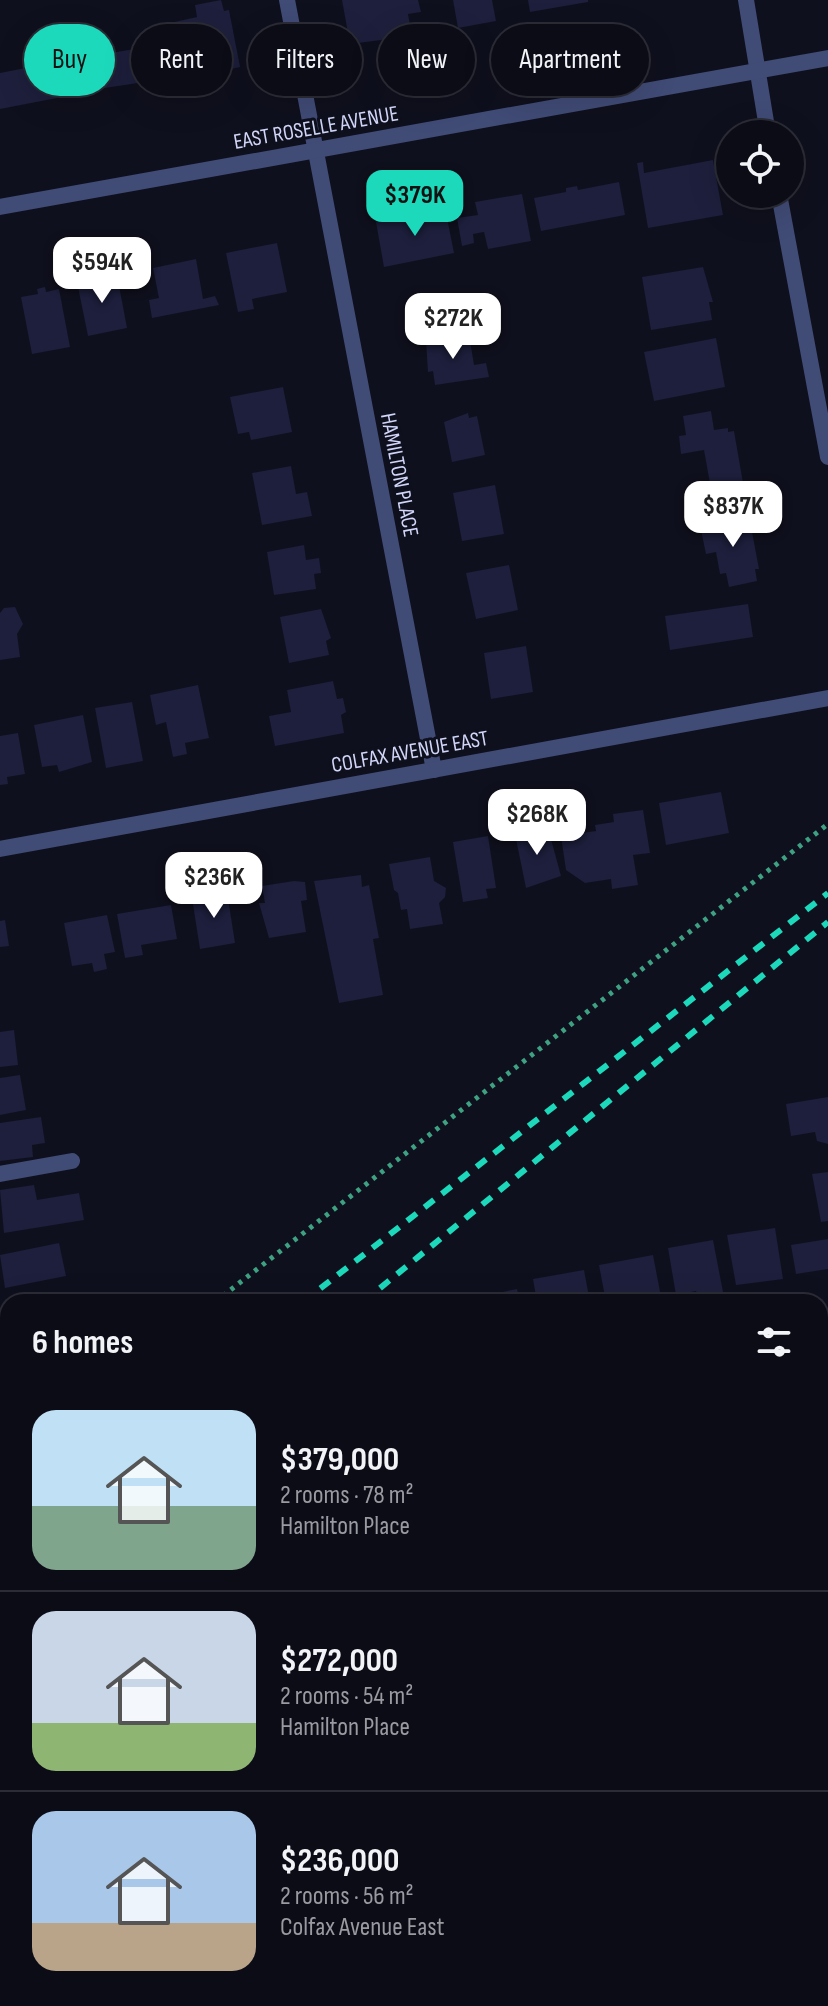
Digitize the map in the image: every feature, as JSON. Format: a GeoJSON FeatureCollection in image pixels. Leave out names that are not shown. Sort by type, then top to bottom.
{"type":"FeatureCollection","features":[{"type":"Feature","properties":{"kind":"street","name":"HAMILTON PLACE"},"geometry":{"type":"LineString","coordinates":[[287,0],[434,770]]}},
{"type":"Feature","properties":{"kind":"street"},"geometry":{"type":"LineString","coordinates":[[746,0],[766,120]]}},
{"type":"Feature","properties":{"kind":"street","name":"EAST ROSELLE AVENUE"},"geometry":{"type":"LineString","coordinates":[[0,207],[757,68],[828,58]]}},
{"type":"Feature","properties":{"kind":"street"},"geometry":{"type":"LineString","coordinates":[[782,208],[828,457]]}},
{"type":"Feature","properties":{"kind":"street","name":"COLFAX AVENUE EAST"},"geometry":{"type":"LineString","coordinates":[[0,849],[828,698]]}},
{"type":"Feature","properties":{"kind":"street"},"geometry":{"type":"LineString","coordinates":[[0,1174],[72,1161]]}},
{"type":"Feature","properties":{"kind":"path"},"geometry":{"type":"LineString","coordinates":[[225,1294],[828,824]]}},
{"type":"Feature","properties":{"kind":"building"},"geometry":{"type":"Polygon","coordinates":[[[221,0],[224,11],[229,10],[232,24],[166,24],[197,17],[195,5],[221,0]]]}},
{"type":"Feature","properties":{"kind":"building"},"geometry":{"type":"Polygon","coordinates":[[[342,0],[418,0],[421,12],[408,14],[410,24],[378,24],[378,40],[362,42],[362,24],[346,24],[342,0]]]}},
{"type":"Feature","properties":{"kind":"building"},"geometry":{"type":"Polygon","coordinates":[[[453,0],[492,0],[496,21],[457,24],[453,0]]]}},
{"type":"Feature","properties":{"kind":"building"},"geometry":{"type":"Polygon","coordinates":[[[528,0],[588,0],[588,2],[530,12],[528,0]]]}},
{"type":"Feature","properties":{"kind":"building"},"geometry":{"type":"Polygon","coordinates":[[[232,26],[240,67],[232,69],[232,26]]]}},
{"type":"Feature","properties":{"kind":"building"},"geometry":{"type":"Polygon","coordinates":[[[131,50],[131,84],[115,86],[115,52],[131,50]]]}},
{"type":"Feature","properties":{"kind":"building"},"geometry":{"type":"Polygon","coordinates":[[[24,68],[24,96],[57,98],[0,109],[0,73],[24,68]]]}},
{"type":"Feature","properties":{"kind":"building"},"geometry":{"type":"Polygon","coordinates":[[[713,160],[716,208],[722,208],[723,215],[648,228],[637,163],[643,162],[644,173],[713,160]]]}},
{"type":"Feature","properties":{"kind":"building"},"geometry":{"type":"Polygon","coordinates":[[[619,182],[625,215],[541,231],[534,198],[566,192],[566,188],[577,186],[578,190],[619,182]]]}},
{"type":"Feature","properties":{"kind":"building"},"geometry":{"type":"Polygon","coordinates":[[[522,194],[531,241],[488,249],[484,232],[473,234],[474,243],[462,246],[457,218],[478,215],[475,202],[522,194]]]}},
{"type":"Feature","properties":{"kind":"building"},"geometry":{"type":"Polygon","coordinates":[[[445,208],[454,253],[384,267],[376,222],[445,208]]]}},
{"type":"Feature","properties":{"kind":"building"},"geometry":{"type":"Polygon","coordinates":[[[277,243],[287,292],[252,299],[254,309],[238,312],[226,253],[277,243]]]}},
{"type":"Feature","properties":{"kind":"building"},"geometry":{"type":"Polygon","coordinates":[[[196,259],[203,299],[215,296],[219,305],[152,318],[149,300],[159,298],[153,268],[196,259]]]}},
{"type":"Feature","properties":{"kind":"building"},"geometry":{"type":"Polygon","coordinates":[[[703,267],[713,302],[709,302],[712,320],[651,330],[642,277],[703,267]]]}},
{"type":"Feature","properties":{"kind":"building"},"geometry":{"type":"Polygon","coordinates":[[[117,275],[127,328],[88,336],[77,282],[117,275]]]}},
{"type":"Feature","properties":{"kind":"building"},"geometry":{"type":"Polygon","coordinates":[[[45,287],[46,292],[59,289],[70,347],[32,354],[21,297],[38,294],[37,289],[45,287]]]}},
{"type":"Feature","properties":{"kind":"building"},"geometry":{"type":"Polygon","coordinates":[[[469,334],[474,365],[486,363],[489,377],[435,385],[433,371],[428,372],[426,341],[469,334]]]}},
{"type":"Feature","properties":{"kind":"building"},"geometry":{"type":"Polygon","coordinates":[[[716,338],[725,387],[654,401],[644,352],[716,338]]]}},
{"type":"Feature","properties":{"kind":"building"},"geometry":{"type":"Polygon","coordinates":[[[283,387],[292,432],[251,440],[249,432],[238,434],[230,397],[283,387]]]}},
{"type":"Feature","properties":{"kind":"building"},"geometry":{"type":"Polygon","coordinates":[[[711,411],[714,430],[728,428],[728,432],[734,431],[743,483],[711,489],[704,450],[681,454],[679,436],[686,435],[683,416],[711,411]]]}},
{"type":"Feature","properties":{"kind":"building"},"geometry":{"type":"Polygon","coordinates":[[[468,413],[469,418],[477,416],[485,455],[452,462],[444,422],[468,413]]]}},
{"type":"Feature","properties":{"kind":"building"},"geometry":{"type":"Polygon","coordinates":[[[291,466],[296,494],[307,492],[312,516],[262,525],[252,473],[291,466]]]}},
{"type":"Feature","properties":{"kind":"building"},"geometry":{"type":"Polygon","coordinates":[[[495,485],[504,534],[462,541],[453,493],[495,485]]]}},
{"type":"Feature","properties":{"kind":"building"},"geometry":{"type":"Polygon","coordinates":[[[749,516],[759,569],[755,569],[757,581],[729,587],[726,573],[720,574],[716,552],[706,554],[700,525],[749,516]]]}},
{"type":"Feature","properties":{"kind":"building"},"geometry":{"type":"Polygon","coordinates":[[[304,545],[306,560],[319,558],[321,573],[314,574],[316,589],[274,595],[267,552],[304,545]]]}},
{"type":"Feature","properties":{"kind":"building"},"geometry":{"type":"Polygon","coordinates":[[[509,565],[518,610],[476,619],[466,573],[509,565]]]}},
{"type":"Feature","properties":{"kind":"building"},"geometry":{"type":"Polygon","coordinates":[[[748,604],[753,637],[670,650],[665,616],[748,604]]]}},
{"type":"Feature","properties":{"kind":"building"},"geometry":{"type":"Polygon","coordinates":[[[15,607],[23,624],[17,634],[20,657],[0,660],[0,613],[4,608],[15,607]]]}},
{"type":"Feature","properties":{"kind":"building"},"geometry":{"type":"Polygon","coordinates":[[[321,609],[331,638],[326,641],[329,655],[289,663],[280,617],[321,609]]]}},
{"type":"Feature","properties":{"kind":"building"},"geometry":{"type":"Polygon","coordinates":[[[526,646],[533,692],[491,699],[484,653],[526,646]]]}},
{"type":"Feature","properties":{"kind":"building"},"geometry":{"type":"Polygon","coordinates":[[[333,681],[337,699],[343,698],[346,712],[341,715],[344,733],[275,746],[269,716],[291,712],[287,690],[333,681]]]}},
{"type":"Feature","properties":{"kind":"building"},"geometry":{"type":"Polygon","coordinates":[[[198,685],[209,738],[185,743],[187,754],[173,757],[166,722],[156,725],[150,695],[198,685]]]}},
{"type":"Feature","properties":{"kind":"building"},"geometry":{"type":"Polygon","coordinates":[[[132,702],[143,761],[106,768],[95,708],[132,702]]]}},
{"type":"Feature","properties":{"kind":"building"},"geometry":{"type":"Polygon","coordinates":[[[83,715],[92,762],[59,772],[57,765],[42,767],[34,725],[83,715]]]}},
{"type":"Feature","properties":{"kind":"building"},"geometry":{"type":"Polygon","coordinates":[[[18,733],[25,774],[7,777],[8,784],[0,785],[0,736],[18,733]]]}},
{"type":"Feature","properties":{"kind":"building"},"geometry":{"type":"Polygon","coordinates":[[[721,792],[729,833],[666,845],[659,803],[721,792]]]}},
{"type":"Feature","properties":{"kind":"building"},"geometry":{"type":"Polygon","coordinates":[[[643,810],[650,853],[633,855],[638,885],[612,889],[611,879],[585,883],[566,870],[561,836],[596,831],[595,825],[614,822],[613,814],[643,810]]]}},
{"type":"Feature","properties":{"kind":"building"},"geometry":{"type":"Polygon","coordinates":[[[548,828],[561,876],[526,888],[515,834],[548,828]]]}},
{"type":"Feature","properties":{"kind":"building"},"geometry":{"type":"Polygon","coordinates":[[[488,836],[496,888],[486,889],[488,898],[463,902],[453,842],[488,836]]]}},
{"type":"Feature","properties":{"kind":"building"},"geometry":{"type":"Polygon","coordinates":[[[430,857],[434,881],[446,888],[445,897],[439,903],[443,924],[410,929],[407,909],[401,910],[389,864],[430,857]]]}},
{"type":"Feature","properties":{"kind":"building"},"geometry":{"type":"Polygon","coordinates":[[[361,875],[362,887],[369,885],[379,938],[373,939],[383,995],[339,1003],[314,881],[361,875]]]}},
{"type":"Feature","properties":{"kind":"building"},"geometry":{"type":"Polygon","coordinates":[[[305,882],[307,900],[301,901],[306,932],[269,938],[259,903],[265,903],[262,886],[305,882]]]}},
{"type":"Feature","properties":{"kind":"building"},"geometry":{"type":"Polygon","coordinates":[[[227,892],[235,943],[200,949],[192,898],[227,892]]]}},
{"type":"Feature","properties":{"kind":"building"},"geometry":{"type":"Polygon","coordinates":[[[171,905],[177,939],[141,945],[143,955],[125,958],[117,914],[171,905]]]}},
{"type":"Feature","properties":{"kind":"building"},"geometry":{"type":"Polygon","coordinates":[[[107,915],[115,952],[104,954],[107,969],[94,972],[92,963],[72,966],[64,923],[107,915]]]}},
{"type":"Feature","properties":{"kind":"building"},"geometry":{"type":"Polygon","coordinates":[[[5,920],[9,946],[0,947],[0,921],[5,920]]]}},
{"type":"Feature","properties":{"kind":"building"},"geometry":{"type":"Polygon","coordinates":[[[14,1030],[18,1065],[0,1067],[0,1032],[14,1030]]]}},
{"type":"Feature","properties":{"kind":"building"},"geometry":{"type":"Polygon","coordinates":[[[20,1075],[26,1110],[0,1115],[0,1078],[20,1075]]]}},
{"type":"Feature","properties":{"kind":"building"},"geometry":{"type":"Polygon","coordinates":[[[828,1097],[828,1144],[817,1141],[815,1132],[791,1136],[786,1104],[828,1097]]]}},
{"type":"Feature","properties":{"kind":"building"},"geometry":{"type":"Polygon","coordinates":[[[41,1117],[45,1143],[32,1145],[33,1157],[0,1161],[0,1123],[41,1117]]]}},
{"type":"Feature","properties":{"kind":"building"},"geometry":{"type":"Polygon","coordinates":[[[828,1172],[828,1221],[821,1222],[812,1174],[828,1172]]]}},
{"type":"Feature","properties":{"kind":"building"},"geometry":{"type":"Polygon","coordinates":[[[34,1185],[37,1200],[79,1193],[84,1220],[4,1233],[0,1190],[34,1185]]]}},
{"type":"Feature","properties":{"kind":"building"},"geometry":{"type":"Polygon","coordinates":[[[775,1228],[783,1279],[736,1285],[727,1235],[775,1228]]]}},
{"type":"Feature","properties":{"kind":"building"},"geometry":{"type":"Polygon","coordinates":[[[828,1239],[828,1269],[796,1274],[791,1245],[828,1239]]]}},
{"type":"Feature","properties":{"kind":"building"},"geometry":{"type":"Polygon","coordinates":[[[713,1240],[723,1292],[676,1294],[668,1248],[713,1240]]]}},
{"type":"Feature","properties":{"kind":"building"},"geometry":{"type":"Polygon","coordinates":[[[59,1243],[66,1276],[5,1288],[0,1255],[59,1243]]]}},
{"type":"Feature","properties":{"kind":"building"},"geometry":{"type":"Polygon","coordinates":[[[653,1255],[660,1294],[604,1294],[599,1265],[653,1255]]]}},
{"type":"Feature","properties":{"kind":"building"},"geometry":{"type":"Polygon","coordinates":[[[584,1270],[588,1294],[536,1294],[533,1279],[584,1270]]]}},
{"type":"Feature","properties":{"kind":"building"},"geometry":{"type":"Polygon","coordinates":[[[517,1289],[518,1294],[492,1294],[517,1289]]]}},
{"type":"Feature","properties":{"kind":"railway"},"geometry":{"type":"LineString","coordinates":[[313,1294],[828,893]]}},
{"type":"Feature","properties":{"kind":"railway"},"geometry":{"type":"LineString","coordinates":[[373,1294],[828,922]]}}]}
